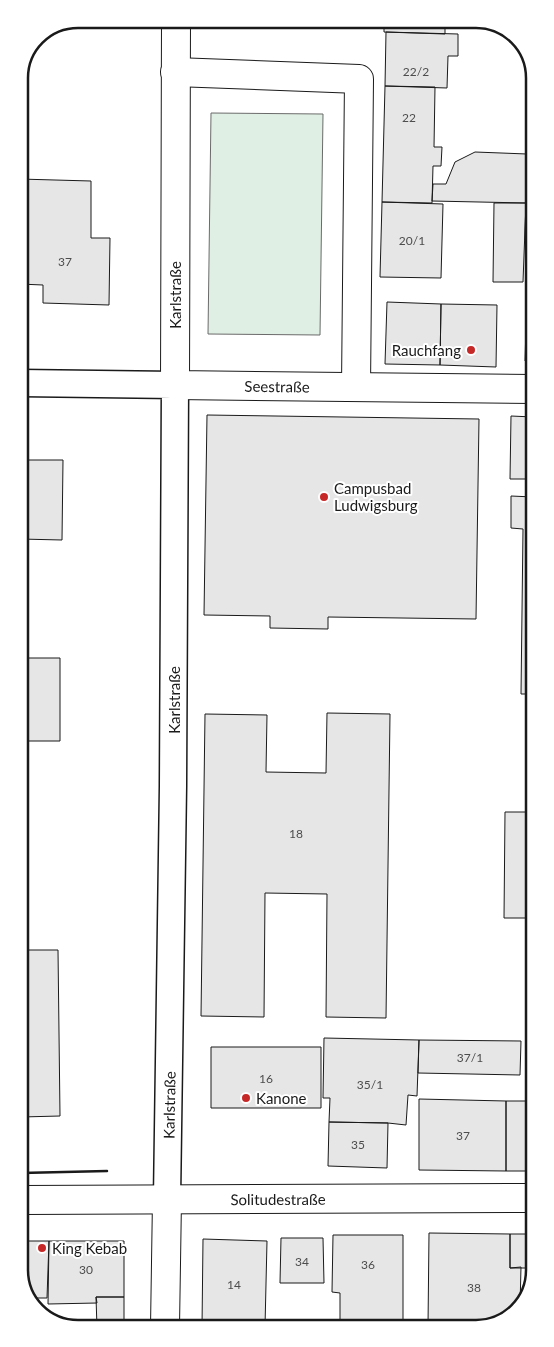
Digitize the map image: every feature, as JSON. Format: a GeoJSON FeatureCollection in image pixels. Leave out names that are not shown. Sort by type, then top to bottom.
{"type":"FeatureCollection","features":[{"type":"Feature","properties":{"kind":"street","name":"Karlstraße"},"geometry":{"type":"LineString","coordinates":[[165,1319],[173,776],[176,385],[176,28]]}},
{"type":"Feature","properties":{"kind":"street"},"geometry":{"type":"LineString","coordinates":[[175,72],[358,79],[356,387]]}},
{"type":"Feature","properties":{"kind":"street","name":"Seestraße"},"geometry":{"type":"LineString","coordinates":[[28,383],[526,389]]}},
{"type":"Feature","properties":{"kind":"street","name":"Solitudestraße"},"geometry":{"type":"LineString","coordinates":[[28,1200],[526,1198]]}},
{"type":"Feature","properties":{"kind":"green space"},"geometry":{"type":"Polygon","coordinates":[[[211,113],[323,114],[320,335],[208,334],[211,113]]]}},
{"type":"Feature","properties":{"kind":"building"},"geometry":{"type":"Polygon","coordinates":[[[384,28],[445,28],[445,34],[384,32],[384,28]]]}},
{"type":"Feature","properties":{"kind":"building"},"geometry":{"type":"Polygon","coordinates":[[[386,32],[458,34],[458,56],[448,56],[447,88],[385,86],[386,32]]]}},
{"type":"Feature","properties":{"kind":"building"},"geometry":{"type":"Polygon","coordinates":[[[385,86],[435,87],[434,147],[442,147],[441,166],[433,166],[432,203],[382,202],[385,86]]]}},
{"type":"Feature","properties":{"kind":"building"},"geometry":{"type":"Polygon","coordinates":[[[475,152],[526,154],[526,203],[432,201],[433,184],[446,184],[455,162],[475,152]]]}},
{"type":"Feature","properties":{"kind":"building"},"geometry":{"type":"Polygon","coordinates":[[[28,179],[91,181],[91,238],[110,238],[109,305],[43,303],[43,285],[28,284],[28,179]]]}},
{"type":"Feature","properties":{"kind":"building"},"geometry":{"type":"Polygon","coordinates":[[[526,192],[526,240],[525,240],[526,192]]]}},
{"type":"Feature","properties":{"kind":"building"},"geometry":{"type":"Polygon","coordinates":[[[382,202],[443,204],[441,278],[380,277],[382,202]]]}},
{"type":"Feature","properties":{"kind":"building"},"geometry":{"type":"Polygon","coordinates":[[[494,203],[526,203],[523,282],[493,282],[494,203]]]}},
{"type":"Feature","properties":{"kind":"building"},"geometry":{"type":"Polygon","coordinates":[[[387,302],[441,304],[440,365],[385,364],[387,302]]]}},
{"type":"Feature","properties":{"kind":"building"},"geometry":{"type":"Polygon","coordinates":[[[441,304],[497,305],[496,367],[440,365],[441,304]]]}},
{"type":"Feature","properties":{"kind":"building"},"geometry":{"type":"Polygon","coordinates":[[[526,327],[526,361],[525,361],[526,327]]]}},
{"type":"Feature","properties":{"kind":"building"},"geometry":{"type":"Polygon","coordinates":[[[207,415],[479,419],[476,619],[328,617],[328,629],[270,628],[270,616],[204,615],[207,415]]]}},
{"type":"Feature","properties":{"kind":"building"},"geometry":{"type":"Polygon","coordinates":[[[511,416],[526,417],[526,479],[510,479],[511,416]]]}},
{"type":"Feature","properties":{"kind":"building"},"geometry":{"type":"Polygon","coordinates":[[[28,460],[63,460],[62,540],[28,539],[28,460]]]}},
{"type":"Feature","properties":{"kind":"building"},"geometry":{"type":"Polygon","coordinates":[[[511,496],[526,497],[526,694],[521,694],[523,529],[511,528],[511,496]]]}},
{"type":"Feature","properties":{"kind":"building"},"geometry":{"type":"Polygon","coordinates":[[[28,658],[60,658],[60,741],[28,741],[28,658]]]}},
{"type":"Feature","properties":{"kind":"building"},"geometry":{"type":"Polygon","coordinates":[[[327,713],[390,714],[386,1018],[326,1017],[327,894],[265,893],[264,1017],[201,1016],[205,714],[267,715],[266,772],[326,773],[327,713]]]}},
{"type":"Feature","properties":{"kind":"building"},"geometry":{"type":"Polygon","coordinates":[[[505,812],[526,812],[526,918],[504,918],[505,812]]]}},
{"type":"Feature","properties":{"kind":"building"},"geometry":{"type":"Polygon","coordinates":[[[28,950],[58,950],[60,1116],[28,1117],[28,950]]]}},
{"type":"Feature","properties":{"kind":"building"},"geometry":{"type":"Polygon","coordinates":[[[324,1038],[419,1040],[417,1096],[408,1095],[406,1125],[329,1122],[330,1098],[323,1098],[324,1038]]]}},
{"type":"Feature","properties":{"kind":"building"},"geometry":{"type":"Polygon","coordinates":[[[419,1040],[521,1041],[520,1075],[418,1073],[419,1040]]]}},
{"type":"Feature","properties":{"kind":"building"},"geometry":{"type":"Polygon","coordinates":[[[211,1047],[321,1047],[321,1108],[211,1108],[211,1047]]]}},
{"type":"Feature","properties":{"kind":"building"},"geometry":{"type":"Polygon","coordinates":[[[419,1099],[506,1101],[506,1171],[419,1170],[419,1099]]]}},
{"type":"Feature","properties":{"kind":"building"},"geometry":{"type":"Polygon","coordinates":[[[506,1101],[526,1101],[526,1171],[506,1171],[506,1101]]]}},
{"type":"Feature","properties":{"kind":"building"},"geometry":{"type":"Polygon","coordinates":[[[329,1122],[388,1123],[387,1168],[328,1166],[329,1122]]]}},
{"type":"Feature","properties":{"kind":"building"},"geometry":{"type":"Polygon","coordinates":[[[429,1233],[510,1234],[510,1268],[521,1267],[520,1293],[514,1303],[502,1313],[483,1319],[428,1320],[429,1233]]]}},
{"type":"Feature","properties":{"kind":"building"},"geometry":{"type":"Polygon","coordinates":[[[510,1234],[526,1234],[526,1268],[510,1268],[510,1234]]]}},
{"type":"Feature","properties":{"kind":"building"},"geometry":{"type":"Polygon","coordinates":[[[333,1235],[403,1235],[403,1320],[340,1320],[340,1293],[332,1292],[333,1235]]]}},
{"type":"Feature","properties":{"kind":"building"},"geometry":{"type":"Polygon","coordinates":[[[281,1238],[323,1238],[324,1283],[280,1283],[281,1238]]]}},
{"type":"Feature","properties":{"kind":"building"},"geometry":{"type":"Polygon","coordinates":[[[203,1239],[267,1241],[265,1319],[202,1319],[203,1239]]]}},
{"type":"Feature","properties":{"kind":"building"},"geometry":{"type":"Polygon","coordinates":[[[28,1241],[49,1241],[47,1298],[37,1298],[30,1286],[28,1276],[28,1241]]]}},
{"type":"Feature","properties":{"kind":"building"},"geometry":{"type":"Polygon","coordinates":[[[49,1241],[124,1241],[124,1297],[96,1297],[97,1303],[48,1304],[49,1241]]]}},
{"type":"Feature","properties":{"kind":"building"},"geometry":{"type":"Polygon","coordinates":[[[96,1297],[124,1297],[124,1319],[97,1319],[96,1297]]]}},
{"type":"Feature","properties":{"kind":"wall"},"geometry":{"type":"LineString","coordinates":[[28,1173],[107,1171]]}},
{"type":"Feature","properties":{"kind":"place","name":"Rauchfang"},"geometry":{"type":"Point","coordinates":[471,350]}},
{"type":"Feature","properties":{"kind":"place","name":"Campusbad Ludwigsburg"},"geometry":{"type":"Point","coordinates":[324,497]}},
{"type":"Feature","properties":{"kind":"place","name":"Kanone"},"geometry":{"type":"Point","coordinates":[246,1098]}},
{"type":"Feature","properties":{"kind":"place","name":"King Kebab"},"geometry":{"type":"Point","coordinates":[42,1248]}}]}
